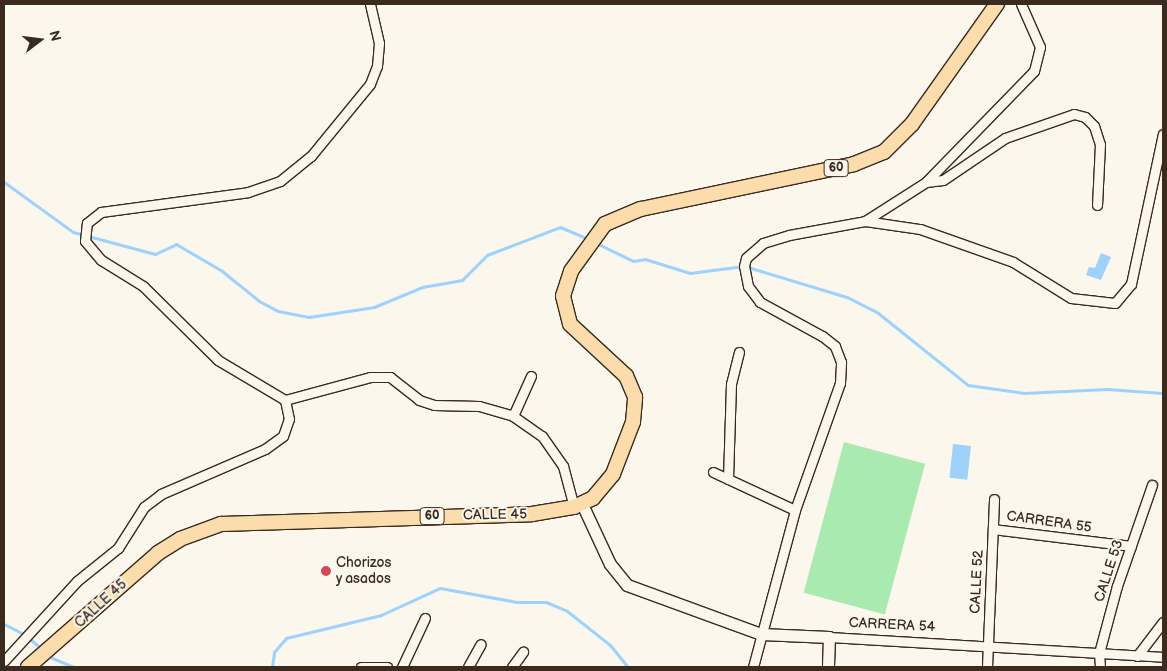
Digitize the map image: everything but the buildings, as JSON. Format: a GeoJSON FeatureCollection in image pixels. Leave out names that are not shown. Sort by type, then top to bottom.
{"type":"FeatureCollection","features":[{"type":"Feature","properties":{"kind":"main road","name":"CALLE 45"},"geometry":{"type":"LineString","coordinates":[[28,667],[158,553],[180,539],[221,524],[532,514],[578,505],[604,488],[613,474],[636,408],[626,376],[582,337],[564,310],[565,282],[584,252],[606,224],[642,209],[854,164],[884,152],[912,124],[997,4]]}},
{"type":"Feature","properties":{"kind":"street"},"geometry":{"type":"LineString","coordinates":[[370,4],[379,43],[377,66],[370,84],[310,156],[280,181],[248,192],[101,212],[87,224],[85,241],[100,260],[143,286],[218,360],[285,400],[370,378],[390,377],[419,400],[434,405],[479,406],[513,416],[542,436],[563,466],[578,505]]}},
{"type":"Feature","properties":{"kind":"street"},"geometry":{"type":"LineString","coordinates":[[753,667],[795,510],[840,383],[840,355],[822,336],[760,302],[748,286],[744,266],[746,258],[763,243],[865,220],[926,182],[1034,71],[1040,47],[1021,4]]}},
{"type":"Feature","properties":{"kind":"street"},"geometry":{"type":"LineString","coordinates":[[926,182],[943,180],[1005,138],[1074,114],[1085,117],[1094,126],[1100,144],[1097,205]]}},
{"type":"Feature","properties":{"kind":"street"},"geometry":{"type":"LineString","coordinates":[[865,220],[920,229],[1013,262],[1071,298],[1115,303],[1131,284],[1163,134]]}},
{"type":"Feature","properties":{"kind":"street"},"geometry":{"type":"LineString","coordinates":[[728,479],[731,384],[739,352]]}},
{"type":"Feature","properties":{"kind":"street"},"geometry":{"type":"LineString","coordinates":[[513,416],[531,376]]}},
{"type":"Feature","properties":{"kind":"street"},"geometry":{"type":"LineString","coordinates":[[4,661],[77,582],[118,548],[144,507],[161,494],[265,450],[283,436],[289,419],[285,400]]}},
{"type":"Feature","properties":{"kind":"street"},"geometry":{"type":"LineString","coordinates":[[713,472],[795,510]]}},
{"type":"Feature","properties":{"kind":"street","name":"CALLE 53"},"geometry":{"type":"LineString","coordinates":[[1100,667],[1099,653],[1131,546],[1152,485]]}},
{"type":"Feature","properties":{"kind":"street","name":"CALLE 52"},"geometry":{"type":"LineString","coordinates":[[987,667],[994,499]]}},
{"type":"Feature","properties":{"kind":"street","name":"CARRERA 54"},"geometry":{"type":"LineString","coordinates":[[578,505],[610,564],[627,585],[761,634],[988,644],[1163,657]]}},
{"type":"Feature","properties":{"kind":"street","name":"CARRERA 55"},"geometry":{"type":"LineString","coordinates":[[993,529],[1131,546]]}},
{"type":"Feature","properties":{"kind":"street"},"geometry":{"type":"LineString","coordinates":[[402,667],[425,618]]}},
{"type":"Feature","properties":{"kind":"street"},"geometry":{"type":"LineString","coordinates":[[1137,656],[1163,622]]}},
{"type":"Feature","properties":{"kind":"street"},"geometry":{"type":"LineString","coordinates":[[828,637],[828,667]]}},
{"type":"Feature","properties":{"kind":"street"},"geometry":{"type":"LineString","coordinates":[[468,667],[482,644]]}},
{"type":"Feature","properties":{"kind":"street"},"geometry":{"type":"LineString","coordinates":[[512,667],[522,652]]}},
{"type":"Feature","properties":{"kind":"street"},"geometry":{"type":"LineString","coordinates":[[362,667],[387,667]]}},
{"type":"Feature","properties":{"kind":"green space"},"geometry":{"type":"Polygon","coordinates":[[[844,442],[925,464],[885,614],[804,593],[844,442]]]}},
{"type":"Feature","properties":{"kind":"water"},"geometry":{"type":"Polygon","coordinates":[[[1101,253],[1111,257],[1101,280],[1086,275],[1089,267],[1095,268],[1101,253]]]}},
{"type":"Feature","properties":{"kind":"water"},"geometry":{"type":"Polygon","coordinates":[[[953,444],[971,446],[967,480],[949,478],[953,444]]]}},
{"type":"Feature","properties":{"kind":"waterway"},"geometry":{"type":"LineString","coordinates":[[4,182],[73,232],[155,254],[176,244],[222,271],[259,301],[278,311],[309,317],[374,307],[422,287],[462,280],[487,255],[560,227],[588,239]]}},
{"type":"Feature","properties":{"kind":"waterway"},"geometry":{"type":"LineString","coordinates":[[596,243],[633,261],[645,259],[690,273],[744,266],[847,297],[878,313],[968,385],[1024,393],[1107,389],[1163,393]]}},
{"type":"Feature","properties":{"kind":"waterway"},"geometry":{"type":"LineString","coordinates":[[272,667],[274,652],[286,638],[381,615],[440,588],[517,602],[546,602],[567,611],[610,645],[628,667]]}},
{"type":"Feature","properties":{"kind":"waterway"},"geometry":{"type":"LineString","coordinates":[[4,624],[24,634]]}},
{"type":"Feature","properties":{"kind":"waterway"},"geometry":{"type":"LineString","coordinates":[[31,640],[42,649]]}},
{"type":"Feature","properties":{"kind":"waterway"},"geometry":{"type":"LineString","coordinates":[[50,657],[74,667]]}},
{"type":"Feature","properties":{"kind":"place","name":"Chorizos y asados"},"geometry":{"type":"Point","coordinates":[326,571]}}]}
